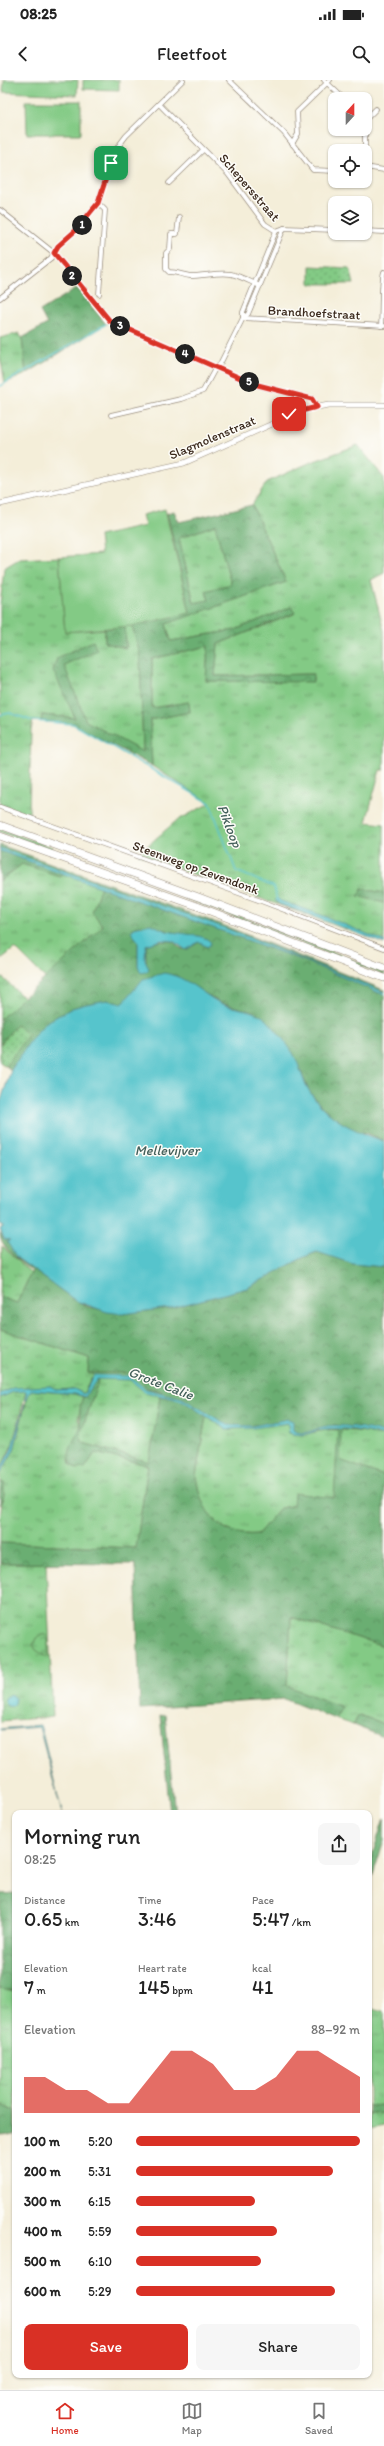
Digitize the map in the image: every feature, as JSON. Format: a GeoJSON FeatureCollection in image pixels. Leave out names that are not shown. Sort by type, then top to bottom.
{"type":"FeatureCollection","features":[{"type":"Feature","properties":{"kind":"highway"},"geometry":{"type":"LineString","coordinates":[[0,826],[201,898],[384,968]]}},
{"type":"Feature","properties":{"kind":"highway"},"geometry":{"type":"LineString","coordinates":[[0,836],[204,909],[384,978]]}},
{"type":"Feature","properties":{"kind":"street"},"geometry":{"type":"LineString","coordinates":[[0,298],[54,253],[58,246],[84,223],[84,220],[98,203],[117,148],[126,136],[183,80]]}},
{"type":"Feature","properties":{"kind":"street"},"geometry":{"type":"LineString","coordinates":[[232,81],[284,133],[315,171],[328,171]]}},
{"type":"Feature","properties":{"kind":"street"},"geometry":{"type":"LineString","coordinates":[[292,144],[298,134],[297,112],[327,81],[337,92]]}},
{"type":"Feature","properties":{"kind":"street","name":"Schepersstraat"},"geometry":{"type":"LineString","coordinates":[[159,104],[237,185],[265,224],[276,231],[274,240],[243,312],[243,318]]}},
{"type":"Feature","properties":{"kind":"street"},"geometry":{"type":"LineString","coordinates":[[372,114],[376,110]]}},
{"type":"Feature","properties":{"kind":"street","name":"Schepersstraat"},"geometry":{"type":"LineString","coordinates":[[169,183],[202,150]]}},
{"type":"Feature","properties":{"kind":"street"},"geometry":{"type":"LineString","coordinates":[[372,168],[384,170]]}},
{"type":"Feature","properties":{"kind":"street"},"geometry":{"type":"LineString","coordinates":[[98,203],[105,210],[99,294]]}},
{"type":"Feature","properties":{"kind":"street"},"geometry":{"type":"LineString","coordinates":[[0,210],[54,253],[110,321],[254,384],[312,399],[317,407]]}},
{"type":"Feature","properties":{"kind":"street"},"geometry":{"type":"LineString","coordinates":[[179,217],[177,234],[171,234],[170,249],[166,253],[167,270],[184,275],[209,276],[215,273],[231,274],[260,286]]}},
{"type":"Feature","properties":{"kind":"street"},"geometry":{"type":"LineString","coordinates":[[111,415],[180,399],[203,391],[217,368],[243,318],[248,314],[284,228]]}},
{"type":"Feature","properties":{"kind":"street"},"geometry":{"type":"LineString","coordinates":[[276,231],[284,228],[328,230]]}},
{"type":"Feature","properties":{"kind":"street"},"geometry":{"type":"LineString","coordinates":[[372,231],[384,232]]}},
{"type":"Feature","properties":{"kind":"street"},"geometry":{"type":"LineString","coordinates":[[274,240],[279,242]]}},
{"type":"Feature","properties":{"kind":"street"},"geometry":{"type":"LineString","coordinates":[[382,326],[384,289],[381,279],[384,272]]}},
{"type":"Feature","properties":{"kind":"street","name":"Brandhoefstraat"},"geometry":{"type":"LineString","coordinates":[[243,318],[382,326]]}},
{"type":"Feature","properties":{"kind":"street","name":"Slagmolenstraat"},"geometry":{"type":"LineString","coordinates":[[0,504],[184,463],[222,447],[289,414],[337,404],[384,405]]}},
{"type":"Feature","properties":{"kind":"street","name":"Steenweg op Zevendonk"},"geometry":{"type":"LineString","coordinates":[[0,807],[261,901],[384,948]]}},
{"type":"Feature","properties":{"kind":"green space"},"geometry":{"type":"Polygon","coordinates":[[[4,80],[78,80],[77,95],[3,92],[4,80]]]}},
{"type":"Feature","properties":{"kind":"green space"},"geometry":{"type":"Polygon","coordinates":[[[83,80],[119,80],[119,90],[83,89],[83,80]]]}},
{"type":"Feature","properties":{"kind":"green space"},"geometry":{"type":"Polygon","coordinates":[[[26,101],[81,101],[81,134],[27,134],[26,101]]]}},
{"type":"Feature","properties":{"kind":"green space"},"geometry":{"type":"Polygon","coordinates":[[[310,266],[350,268],[354,284],[310,284],[310,266]]]}},
{"type":"Feature","properties":{"kind":"green space"},"geometry":{"type":"Polygon","coordinates":[[[77,288],[106,324],[26,374],[22,338],[47,324],[40,311],[77,288]]]}},
{"type":"Feature","properties":{"kind":"green space"},"geometry":{"type":"Polygon","coordinates":[[[19,333],[22,338],[26,374],[5,383],[0,356],[0,338],[19,333]]]}},
{"type":"Feature","properties":{"kind":"green space"},"geometry":{"type":"Polygon","coordinates":[[[358,445],[384,478],[384,573],[371,580],[384,631],[384,770],[380,770],[366,822],[384,824],[384,893],[362,889],[359,896],[384,903],[384,943],[138,854],[176,821],[210,803],[152,766],[150,720],[190,712],[188,702],[152,709],[152,659],[208,646],[206,681],[313,681],[313,674],[215,676],[218,644],[294,614],[291,607],[235,630],[171,641],[166,624],[286,582],[252,505],[267,482],[309,463],[358,445]]]}},
{"type":"Feature","properties":{"kind":"green space"},"geometry":{"type":"Polygon","coordinates":[[[252,505],[286,582],[166,624],[171,641],[235,630],[291,607],[295,613],[218,644],[215,676],[313,674],[313,682],[206,681],[208,646],[152,659],[152,708],[189,702],[190,712],[150,720],[152,766],[73,724],[41,721],[42,715],[75,718],[53,670],[57,658],[93,641],[97,650],[64,665],[86,721],[143,752],[140,654],[132,626],[190,613],[167,513],[174,511],[179,522],[252,505]],[[215,525],[179,538],[194,603],[209,600],[206,591],[231,584],[215,525]]]}},
{"type":"Feature","properties":{"kind":"green space"},"geometry":{"type":"Polygon","coordinates":[[[165,509],[190,613],[132,626],[65,632],[59,557],[101,554],[99,536],[145,526],[142,515],[165,509]]]}},
{"type":"Feature","properties":{"kind":"green space"},"geometry":{"type":"Polygon","coordinates":[[[215,525],[231,584],[206,591],[209,600],[194,603],[179,538],[215,525]]]}},
{"type":"Feature","properties":{"kind":"green space"},"geometry":{"type":"Polygon","coordinates":[[[59,557],[65,632],[105,629],[105,643],[126,648],[125,626],[132,626],[140,654],[143,753],[86,722],[63,665],[96,650],[57,658],[75,718],[42,715],[41,721],[33,721],[31,731],[29,815],[0,805],[0,715],[2,714],[0,710],[0,606],[4,568],[19,559],[59,557]]]}},
{"type":"Feature","properties":{"kind":"green space"},"geometry":{"type":"Polygon","coordinates":[[[125,626],[126,648],[105,643],[105,629],[125,626]]]}},
{"type":"Feature","properties":{"kind":"green space"},"geometry":{"type":"Polygon","coordinates":[[[0,829],[52,847],[51,850],[0,832],[0,829]]]}},
{"type":"Feature","properties":{"kind":"green space"},"geometry":{"type":"Polygon","coordinates":[[[0,845],[220,924],[384,990],[384,1141],[367,1133],[353,1130],[335,1119],[320,1105],[309,1091],[293,1053],[254,1012],[221,1003],[186,982],[142,982],[122,1004],[107,1000],[72,1008],[45,1023],[32,1038],[11,1070],[6,1066],[28,1033],[16,1025],[0,1045],[0,1019],[103,926],[92,912],[101,886],[63,872],[60,876],[22,864],[0,881],[0,845]],[[141,925],[132,929],[138,941],[138,966],[146,962],[146,945],[150,942],[170,941],[186,950],[199,942],[207,947],[208,940],[141,925]]]}},
{"type":"Feature","properties":{"kind":"green space"},"geometry":{"type":"Polygon","coordinates":[[[22,864],[60,876],[62,872],[101,886],[92,912],[104,926],[46,979],[15,948],[0,960],[0,881],[22,864]]]}},
{"type":"Feature","properties":{"kind":"green space"},"geometry":{"type":"Polygon","coordinates":[[[362,889],[384,893],[384,903],[358,896],[362,889]]]}},
{"type":"Feature","properties":{"kind":"green space"},"geometry":{"type":"Polygon","coordinates":[[[186,895],[384,972],[384,975],[183,897],[186,895]]]}},
{"type":"Feature","properties":{"kind":"green space"},"geometry":{"type":"Polygon","coordinates":[[[0,975],[24,998],[0,1019],[0,975]]]}},
{"type":"Feature","properties":{"kind":"green space"},"geometry":{"type":"Polygon","coordinates":[[[16,1025],[29,1033],[6,1066],[0,1062],[0,1045],[16,1025]]]}},
{"type":"Feature","properties":{"kind":"green space"},"geometry":{"type":"Polygon","coordinates":[[[0,1233],[4,1239],[9,1238],[17,1258],[76,1301],[89,1307],[122,1314],[171,1308],[247,1288],[304,1257],[318,1252],[353,1264],[384,1267],[384,1436],[367,1432],[341,1430],[340,1460],[384,1476],[384,1646],[291,1617],[287,1686],[342,1707],[335,1719],[284,1699],[140,1709],[135,1564],[0,1563],[0,1543],[136,1548],[148,1465],[95,1453],[85,1468],[77,1469],[70,1464],[69,1453],[81,1426],[80,1407],[83,1395],[91,1378],[94,1377],[98,1382],[80,1436],[83,1443],[149,1462],[161,1391],[147,1388],[134,1375],[126,1373],[88,1373],[89,1358],[0,1329],[0,1297],[17,1303],[32,1271],[17,1259],[7,1249],[1,1239],[0,1233]],[[206,1416],[196,1475],[198,1488],[207,1511],[222,1527],[232,1532],[258,1534],[280,1508],[293,1506],[294,1493],[334,1498],[338,1430],[296,1434],[289,1433],[290,1424],[287,1423],[230,1429],[206,1416]]]}},
{"type":"Feature","properties":{"kind":"green space"},"geometry":{"type":"Polygon","coordinates":[[[2,1246],[31,1273],[17,1303],[0,1297],[2,1246]]]}},
{"type":"Feature","properties":{"kind":"green space"},"geometry":{"type":"Polygon","coordinates":[[[0,1329],[89,1358],[88,1373],[126,1373],[134,1375],[147,1387],[161,1391],[149,1462],[83,1443],[80,1436],[98,1382],[91,1378],[84,1394],[74,1389],[57,1390],[47,1387],[11,1389],[0,1394],[0,1329]]]}},
{"type":"Feature","properties":{"kind":"green space"},"geometry":{"type":"Polygon","coordinates":[[[29,1390],[75,1394],[83,1397],[78,1419],[81,1426],[69,1460],[74,1467],[86,1466],[95,1453],[148,1465],[136,1548],[0,1543],[4,1483],[0,1482],[0,1474],[14,1450],[29,1390]]]}},
{"type":"Feature","properties":{"kind":"green space"},"geometry":{"type":"Polygon","coordinates":[[[26,1391],[13,1443],[0,1470],[0,1398],[13,1392],[26,1391]]]}},
{"type":"Feature","properties":{"kind":"green space"},"geometry":{"type":"Polygon","coordinates":[[[206,1416],[230,1429],[288,1423],[289,1433],[296,1434],[305,1434],[325,1429],[347,1429],[384,1436],[384,1476],[340,1461],[334,1498],[280,1508],[258,1534],[232,1532],[222,1527],[214,1520],[207,1511],[198,1489],[196,1476],[206,1416]]]}},
{"type":"Feature","properties":{"kind":"green space"},"geometry":{"type":"Polygon","coordinates":[[[0,1482],[4,1483],[4,1495],[0,1505],[0,1482]]]}},
{"type":"Feature","properties":{"kind":"green space"},"geometry":{"type":"Polygon","coordinates":[[[0,1563],[46,1563],[53,1717],[0,1721],[0,1563]]]}},
{"type":"Feature","properties":{"kind":"green space"},"geometry":{"type":"Polygon","coordinates":[[[291,1617],[384,1646],[384,1724],[359,1715],[353,1725],[335,1719],[341,1707],[287,1686],[291,1617]]]}},
{"type":"Feature","properties":{"kind":"green space"},"geometry":{"type":"Polygon","coordinates":[[[45,1634],[48,1638],[48,1658],[36,1650],[33,1645],[36,1638],[45,1634]]]}},
{"type":"Feature","properties":{"kind":"green space"},"geometry":{"type":"Polygon","coordinates":[[[165,1715],[175,1810],[170,1810],[160,1716],[165,1715]]]}},
{"type":"Feature","properties":{"kind":"green space"},"geometry":{"type":"Polygon","coordinates":[[[359,1715],[384,1724],[384,1737],[353,1725],[359,1715]]]}},
{"type":"Feature","properties":{"kind":"green space"},"geometry":{"type":"Polygon","coordinates":[[[384,1818],[384,1841],[372,1878],[372,1856],[384,1818]]]}},
{"type":"Feature","properties":{"kind":"green space"},"geometry":{"type":"Polygon","coordinates":[[[12,1893],[12,1990],[0,1988],[0,1894],[12,1893]]]}},
{"type":"Feature","properties":{"kind":"green space"},"geometry":{"type":"Polygon","coordinates":[[[0,1988],[12,1990],[12,2109],[0,2106],[0,1988]]]}},
{"type":"Feature","properties":{"kind":"green space"},"geometry":{"type":"Polygon","coordinates":[[[372,2008],[384,2011],[384,2105],[372,2106],[372,2008]]]}},
{"type":"Feature","properties":{"kind":"green space"},"geometry":{"type":"Polygon","coordinates":[[[384,2105],[384,2113],[372,2114],[372,2106],[384,2105]]]}},
{"type":"Feature","properties":{"kind":"green space"},"geometry":{"type":"Polygon","coordinates":[[[0,2106],[12,2109],[12,2135],[0,2136],[0,2106]]]}},
{"type":"Feature","properties":{"kind":"green space"},"geometry":{"type":"Polygon","coordinates":[[[384,2113],[384,2126],[372,2128],[372,2114],[384,2113]]]}},
{"type":"Feature","properties":{"kind":"water"},"geometry":{"type":"Polygon","coordinates":[[[0,848],[225,928],[384,992],[384,995],[302,960],[0,851],[0,848]]]}},
{"type":"Feature","properties":{"kind":"water"},"geometry":{"type":"Polygon","coordinates":[[[277,898],[281,901],[324,916],[384,941],[384,944],[331,922],[279,904],[275,900],[277,898]]]}},
{"type":"Feature","properties":{"kind":"water"},"geometry":{"type":"Polygon","coordinates":[[[150,924],[168,931],[203,937],[211,943],[208,947],[198,942],[186,950],[173,941],[162,940],[146,945],[145,959],[149,969],[146,972],[141,973],[138,966],[138,941],[131,932],[134,928],[150,924]]]}},
{"type":"Feature","properties":{"kind":"water","name":"Mellevijver"},"geometry":{"type":"Polygon","coordinates":[[[164,973],[186,981],[220,1003],[251,1011],[263,1017],[274,1028],[290,1049],[307,1087],[325,1110],[342,1123],[384,1141],[384,1267],[353,1264],[317,1252],[304,1257],[247,1288],[171,1308],[122,1314],[107,1312],[76,1301],[17,1258],[7,1242],[10,1240],[4,1239],[0,1229],[4,1227],[0,1225],[0,1103],[11,1070],[32,1038],[45,1023],[72,1008],[86,1004],[107,1000],[122,1004],[143,979],[164,973]]]}},
{"type":"Feature","properties":{"kind":"water"},"geometry":{"type":"Polygon","coordinates":[[[94,1375],[129,1376],[146,1389],[182,1398],[228,1425],[252,1426],[288,1419],[293,1421],[293,1430],[300,1433],[328,1426],[344,1426],[378,1431],[384,1433],[384,1436],[347,1429],[325,1429],[301,1435],[289,1433],[288,1423],[253,1428],[226,1429],[183,1401],[145,1392],[130,1380],[97,1379],[85,1397],[75,1394],[31,1390],[26,1401],[26,1391],[13,1392],[0,1398],[0,1394],[14,1388],[50,1386],[57,1390],[74,1389],[84,1394],[94,1375]]]}},
{"type":"Feature","properties":{"kind":"water"},"geometry":{"type":"Polygon","coordinates":[[[25,1403],[14,1450],[0,1474],[0,1470],[11,1450],[25,1403]]]}},
{"type":"Feature","properties":{"kind":"water"},"geometry":{"type":"Polygon","coordinates":[[[10,1695],[14,1697],[16,1701],[14,1705],[10,1707],[6,1705],[4,1701],[6,1697],[10,1695]]]}},
{"type":"Feature","properties":{"kind":"water"},"geometry":{"type":"Polygon","coordinates":[[[40,1725],[61,1810],[39,1727],[0,1729],[40,1725]]]}},
{"type":"Feature","properties":{"kind":"waterway"},"geometry":{"type":"LineString","coordinates":[[0,386],[106,324]]}},
{"type":"Feature","properties":{"kind":"waterway","name":"Pikloop"},"geometry":{"type":"LineString","coordinates":[[0,715],[10,713],[33,721],[73,724],[210,803],[236,871],[274,887],[277,900]]}},
{"type":"Feature","properties":{"kind":"waterway","name":"Pikloop"},"geometry":{"type":"LineString","coordinates":[[315,916],[364,935]]}},
{"type":"Feature","properties":{"kind":"route"},"geometry":{"type":"LineString","coordinates":[[111,163],[96,207],[84,220],[84,223],[69,238],[58,246],[54,253],[110,321],[254,384],[312,399],[317,407],[289,414]]}},
{"type":"Feature","properties":{"kind":"water label","name":"Grote Calie"},"geometry":{"type":"Point","coordinates":[161,1383]}}]}
